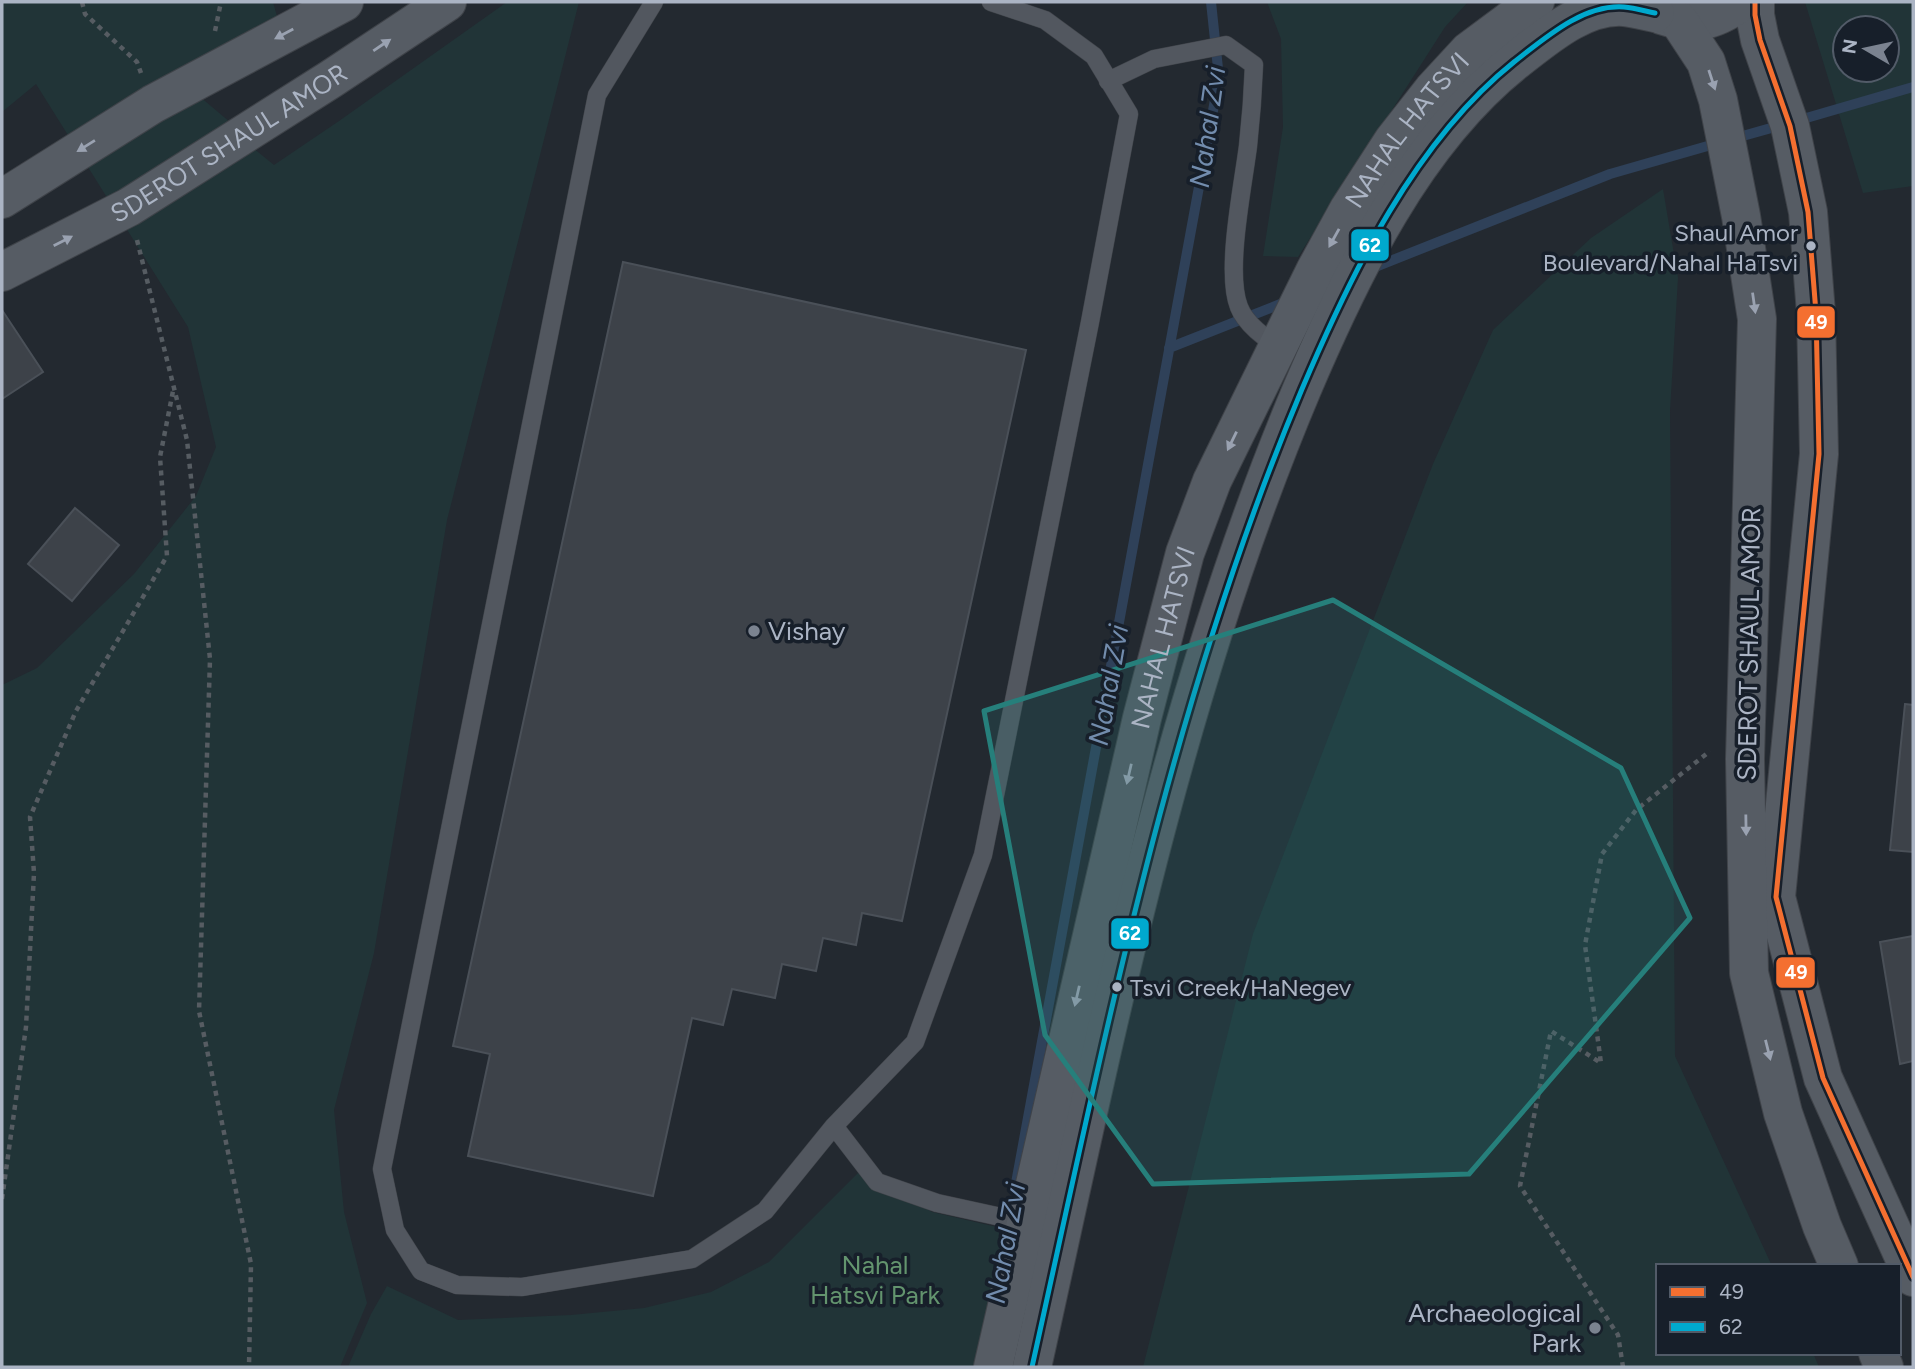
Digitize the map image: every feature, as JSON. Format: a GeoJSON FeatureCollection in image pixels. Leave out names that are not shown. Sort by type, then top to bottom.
{"type":"FeatureCollection","features":[{"type":"Feature","properties":{"kind":"street"},"geometry":{"type":"LineString","coordinates":[[2,199],[153,104],[344,2]]}},
{"type":"Feature","properties":{"kind":"street","name":"SDEROT SHAUL AMOR"},"geometry":{"type":"LineString","coordinates":[[2,272],[129,207],[447,2]]}},
{"type":"Feature","properties":{"kind":"street","name":"NAHAL HATSVI"},"geometry":{"type":"LineString","coordinates":[[1032,1367],[1044,1228],[1133,758],[1185,552],[1212,481],[1349,209],[1393,141],[1433,90],[1469,51],[1535,2]]}},
{"type":"Feature","properties":{"kind":"street","name":"NAHAL HATSVI"},"geometry":{"type":"LineString","coordinates":[[993,1367],[1044,1228],[1115,994],[1205,654],[1270,468],[1348,288],[1380,228],[1423,162],[1494,78],[1569,23],[1598,9],[1623,7],[1703,21],[1723,15],[1741,2]]}},
{"type":"Feature","properties":{"kind":"street","name":"SDEROT SHAUL AMOR"},"geometry":{"type":"LineString","coordinates":[[1755,2],[1760,40],[1790,126],[1808,212],[1816,313],[1819,454],[1776,897],[1823,1078],[1913,1277]]}},
{"type":"Feature","properties":{"kind":"street","name":"SDEROT SHAUL AMOR"},"geometry":{"type":"LineString","coordinates":[[1659,12],[1706,62],[1718,100],[1741,216],[1757,320],[1746,722],[1749,973],[1783,1112],[1822,1226],[1838,1264]]}},
{"type":"Feature","properties":{"kind":"lane"},"geometry":{"type":"LineString","coordinates":[[654,2],[597,95],[382,1169],[395,1230],[421,1270],[457,1285],[522,1287],[692,1259],[765,1211],[834,1126],[915,1042],[983,855],[1129,114],[1094,56],[1045,20],[991,2]]}},
{"type":"Feature","properties":{"kind":"lane"},"geometry":{"type":"LineString","coordinates":[[1108,80],[1154,59],[1226,45],[1254,65],[1251,125],[1234,262],[1234,285],[1239,308],[1248,322],[1278,346],[1315,360]]}},
{"type":"Feature","properties":{"kind":"lane"},"geometry":{"type":"LineString","coordinates":[[834,1126],[877,1182],[937,1203],[1044,1228]]}},
{"type":"Feature","properties":{"kind":"path"},"geometry":{"type":"LineString","coordinates":[[129,207],[187,440],[210,659],[199,1011],[251,1264],[248,1367]]}},
{"type":"Feature","properties":{"kind":"path"},"geometry":{"type":"LineString","coordinates":[[2,1199],[26,1027],[34,873],[30,817],[75,711],[167,556],[160,457],[173,386]]}},
{"type":"Feature","properties":{"kind":"path"},"geometry":{"type":"LineString","coordinates":[[1623,1367],[1619,1335],[1520,1186],[1552,1031],[1601,1063],[1585,945],[1602,854],[1636,810],[1746,722]]}},
{"type":"Feature","properties":{"kind":"highlighted area"},"geometry":{"type":"Polygon","coordinates":[[[1333,600],[1621,768],[1690,918],[1469,1174],[1153,1184],[1045,1035],[984,711],[1333,600]]]}},
{"type":"Feature","properties":{"kind":"green space"},"geometry":{"type":"Polygon","coordinates":[[[2,2],[273,2],[278,20],[199,96],[237,128],[252,147],[274,165],[507,2],[579,2],[447,520],[374,953],[334,1110],[344,1212],[367,1303],[340,1367],[2,1367],[2,685],[37,668],[134,574],[196,496],[216,447],[188,327],[36,84],[2,112],[2,2]]]}},
{"type":"Feature","properties":{"kind":"green space"},"geometry":{"type":"Polygon","coordinates":[[[1267,2],[1468,2],[1445,27],[1298,257],[1263,256],[1283,127],[1281,39],[1267,2]]]}},
{"type":"Feature","properties":{"kind":"green space"},"geometry":{"type":"Polygon","coordinates":[[[1805,2],[1913,2],[1913,186],[1863,193],[1805,2]]]}},
{"type":"Feature","properties":{"kind":"green space"},"geometry":{"type":"Polygon","coordinates":[[[1663,189],[1678,278],[1670,411],[1675,1056],[1771,1264],[1656,1264],[1656,1355],[1814,1355],[1819,1367],[1143,1367],[1253,934],[1433,464],[1493,330],[1591,238],[1663,189]]]}},
{"type":"Feature","properties":{"kind":"green space","name":"Nahal Hatsvi Park"},"geometry":{"type":"Polygon","coordinates":[[[861,1170],[932,1212],[1014,1231],[983,1367],[348,1367],[371,1314],[387,1286],[458,1320],[571,1315],[644,1308],[711,1292],[769,1262],[861,1170]]]}},
{"type":"Feature","properties":{"kind":"building","name":"Vishay"},"geometry":{"type":"Polygon","coordinates":[[[623,262],[1026,350],[902,921],[862,913],[856,945],[823,938],[816,971],[782,964],[775,998],[732,989],[723,1025],[692,1018],[653,1196],[468,1156],[490,1054],[453,1046],[623,262]]]}},
{"type":"Feature","properties":{"kind":"building"},"geometry":{"type":"Polygon","coordinates":[[[2,310],[43,372],[2,399],[2,310]]]}},
{"type":"Feature","properties":{"kind":"building"},"geometry":{"type":"Polygon","coordinates":[[[75,508],[119,545],[72,601],[28,564],[75,508]]]}},
{"type":"Feature","properties":{"kind":"building"},"geometry":{"type":"Polygon","coordinates":[[[1905,704],[1913,705],[1913,852],[1890,850],[1905,704]]]}},
{"type":"Feature","properties":{"kind":"building"},"geometry":{"type":"Polygon","coordinates":[[[1913,936],[1913,1061],[1900,1064],[1880,942],[1913,936]]]}},
{"type":"Feature","properties":{"kind":"waterway","name":"Nahal Zvi"},"geometry":{"type":"LineString","coordinates":[[1016,1183],[1219,78],[1211,2]]}},
{"type":"Feature","properties":{"kind":"waterway"},"geometry":{"type":"LineString","coordinates":[[1796,121],[1913,87]]}},
{"type":"Feature","properties":{"kind":"waterway"},"geometry":{"type":"LineString","coordinates":[[1732,139],[1782,125]]}},
{"type":"Feature","properties":{"kind":"waterway"},"geometry":{"type":"LineString","coordinates":[[1370,269],[1610,174],[1718,143]]}},
{"type":"Feature","properties":{"kind":"waterway"},"geometry":{"type":"LineString","coordinates":[[1169,348],[1288,301]]}},
{"type":"Feature","properties":{"kind":"transit line","name":"49"},"geometry":{"type":"LineString","coordinates":[[1755,2],[1760,40],[1790,126],[1808,212],[1816,313],[1819,454],[1776,897],[1823,1078],[1913,1277]]}},
{"type":"Feature","properties":{"kind":"transit line","name":"62"},"geometry":{"type":"LineString","coordinates":[[1032,1367],[1115,996],[1178,749],[1214,628],[1255,507],[1321,345],[1364,256],[1389,212],[1416,170],[1478,94],[1538,43],[1579,17],[1609,8],[1628,7],[1655,13]]}},
{"type":"Feature","properties":{"kind":"place","name":"Shaul Amor Boulevard/Nahal HaTsvi"},"geometry":{"type":"Point","coordinates":[1811,246]}},
{"type":"Feature","properties":{"kind":"place","name":"Vishay"},"geometry":{"type":"Point","coordinates":[754,631]}},
{"type":"Feature","properties":{"kind":"place","name":"Tsvi Creek/HaNegev"},"geometry":{"type":"Point","coordinates":[1117,987]}},
{"type":"Feature","properties":{"kind":"place","name":"Archaeological Park"},"geometry":{"type":"Point","coordinates":[1595,1328]}}]}
